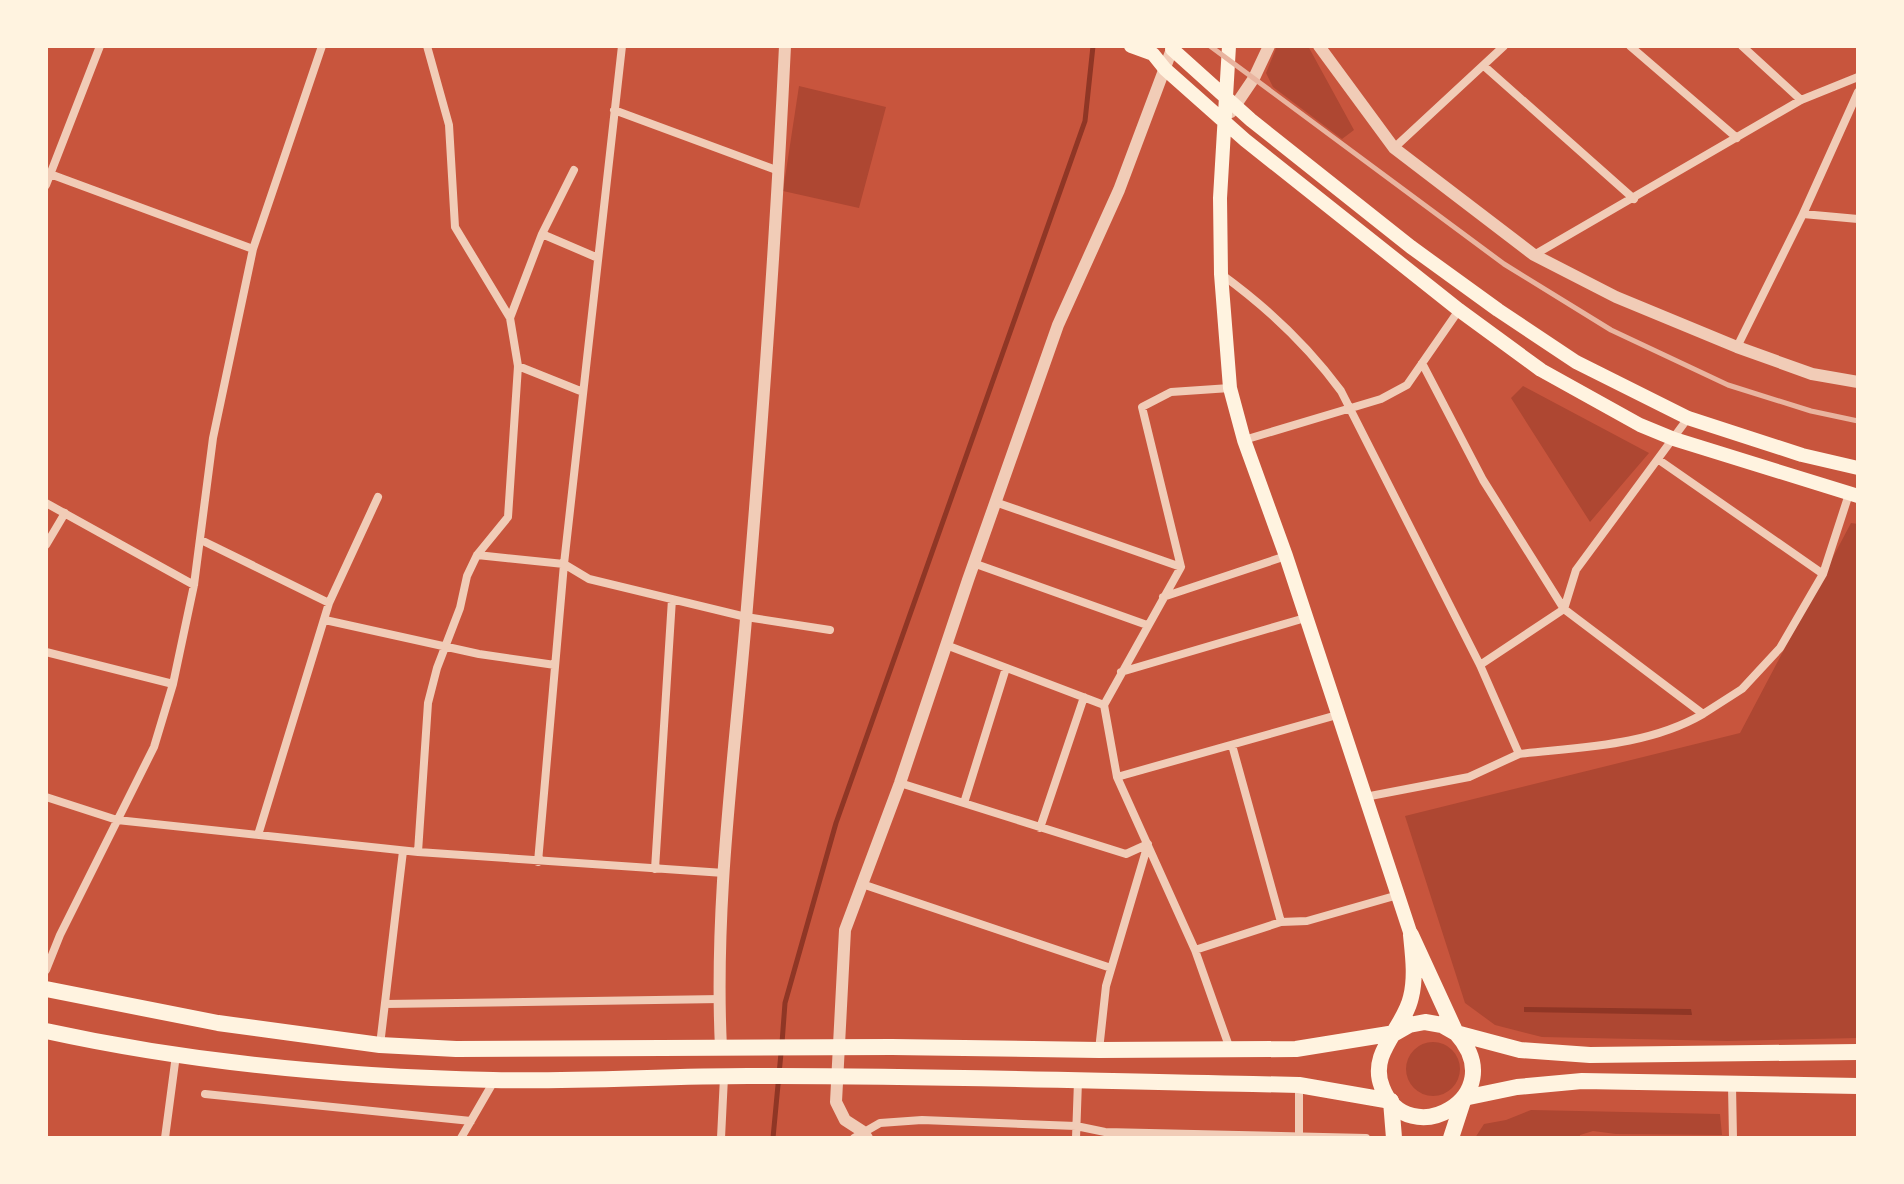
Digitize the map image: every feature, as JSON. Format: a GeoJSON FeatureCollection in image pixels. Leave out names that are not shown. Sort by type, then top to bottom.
{"type":"FeatureCollection","features":[{"type":"Feature","properties":{"kind":"main road"},"geometry":{"type":"LineString","coordinates":[[1131,46],[1149,53],[1225,121],[1459,310],[1541,370],[1640,425],[1674,439],[1853,495]]}},
{"type":"Feature","properties":{"kind":"main road"},"geometry":{"type":"LineString","coordinates":[[1229,46],[1231,100],[1225,121],[1220,198],[1221,274],[1230,388],[1244,440],[1286,556],[1411,935],[1456,1033],[1471,1057],[1473,1071],[1451,1138]]}},
{"type":"Feature","properties":{"kind":"main road"},"geometry":{"type":"LineString","coordinates":[[1149,53],[1172,47],[1231,100],[1411,247],[1576,362],[1688,418],[1802,455],[1858,468]]}},
{"type":"Feature","properties":{"kind":"main road"},"geometry":{"type":"LineString","coordinates":[[1411,935],[1411,996],[1395,1033],[1385,1045],[1378,1074],[1382,1089],[1401,1110],[1428,1117],[1442,1114],[1464,1098],[1517,1087],[1582,1081],[1858,1086]]}},
{"type":"Feature","properties":{"kind":"main road"},"geometry":{"type":"LineString","coordinates":[[46,989],[218,1023],[380,1045],[456,1049],[1296,1049],[1395,1033],[1409,1025],[1425,1022],[1520,1050],[1590,1055],[1858,1052]]}},
{"type":"Feature","properties":{"kind":"main road"},"geometry":{"type":"LineString","coordinates":[[46,1031],[176,1055],[313,1071],[495,1080],[893,1076],[1299,1085],[1391,1101]]}},
{"type":"Feature","properties":{"kind":"main road"},"geometry":{"type":"LineString","coordinates":[[1391,1101],[1394,1138]]}},
{"type":"Feature","properties":{"kind":"street"},"geometry":{"type":"LineString","coordinates":[[46,185],[100,46]]}},
{"type":"Feature","properties":{"kind":"street"},"geometry":{"type":"LineString","coordinates":[[46,970],[60,935],[154,747],[173,684],[194,585],[213,438],[253,249],[322,46]]}},
{"type":"Feature","properties":{"kind":"street"},"geometry":{"type":"LineString","coordinates":[[418,852],[428,703],[444,645],[460,608],[467,576],[477,555],[508,517],[518,366],[510,318],[455,227],[449,125],[427,46]]}},
{"type":"Feature","properties":{"kind":"street"},"geometry":{"type":"LineString","coordinates":[[538,862],[564,564],[622,46]]}},
{"type":"Feature","properties":{"kind":"street"},"geometry":{"type":"LineString","coordinates":[[721,1048],[724,873],[779,171],[785,46]]}},
{"type":"Feature","properties":{"kind":"street"},"geometry":{"type":"LineString","coordinates":[[1231,100],[1254,78],[1269,46]]}},
{"type":"Feature","properties":{"kind":"street"},"geometry":{"type":"LineString","coordinates":[[1319,46],[1394,148],[1534,255],[1616,297],[1737,347],[1812,374],[1858,382]]}},
{"type":"Feature","properties":{"kind":"street"},"geometry":{"type":"LineString","coordinates":[[1394,148],[1504,46]]}},
{"type":"Feature","properties":{"kind":"street"},"geometry":{"type":"LineString","coordinates":[[1630,46],[1737,138]]}},
{"type":"Feature","properties":{"kind":"street"},"geometry":{"type":"LineString","coordinates":[[1742,46],[1801,100]]}},
{"type":"Feature","properties":{"kind":"street"},"geometry":{"type":"LineString","coordinates":[[1172,47],[1119,190],[1058,325],[973,563],[900,783],[845,930],[836,1102],[845,1120],[861,1136],[880,1123],[922,1120],[1076,1126],[1105,1132],[1366,1138]]}},
{"type":"Feature","properties":{"kind":"street"},"geometry":{"type":"LineString","coordinates":[[1484,66],[1634,199]]}},
{"type":"Feature","properties":{"kind":"street"},"geometry":{"type":"LineString","coordinates":[[1534,255],[1801,100],[1858,77]]}},
{"type":"Feature","properties":{"kind":"street"},"geometry":{"type":"LineString","coordinates":[[1737,347],[1803,214],[1858,92]]}},
{"type":"Feature","properties":{"kind":"street"},"geometry":{"type":"LineString","coordinates":[[614,110],[779,171]]}},
{"type":"Feature","properties":{"kind":"street"},"geometry":{"type":"LineString","coordinates":[[510,318],[542,234],[574,170]]}},
{"type":"Feature","properties":{"kind":"street"},"geometry":{"type":"LineString","coordinates":[[50,174],[253,249]]}},
{"type":"Feature","properties":{"kind":"street"},"geometry":{"type":"LineString","coordinates":[[1803,214],[1858,219]]}},
{"type":"Feature","properties":{"kind":"street"},"geometry":{"type":"LineString","coordinates":[[542,234],[598,258]]}},
{"type":"Feature","properties":{"kind":"street"},"geometry":{"type":"LineString","coordinates":[[1221,274],[1260,302],[1316,357],[1350,408],[1480,665],[1519,754]]}},
{"type":"Feature","properties":{"kind":"street"},"geometry":{"type":"LineString","coordinates":[[1244,440],[1381,399],[1407,385],[1459,310]]}},
{"type":"Feature","properties":{"kind":"street"},"geometry":{"type":"LineString","coordinates":[[1422,363],[1483,480],[1564,609],[1703,714]]}},
{"type":"Feature","properties":{"kind":"street"},"geometry":{"type":"LineString","coordinates":[[518,366],[583,392]]}},
{"type":"Feature","properties":{"kind":"street"},"geometry":{"type":"LineString","coordinates":[[1230,388],[1171,392],[1142,407],[1181,567],[1104,705],[1117,777],[1195,950],[1230,1049]]}},
{"type":"Feature","properties":{"kind":"street"},"geometry":{"type":"LineString","coordinates":[[1480,665],[1564,609],[1576,570],[1688,418]]}},
{"type":"Feature","properties":{"kind":"street"},"geometry":{"type":"LineString","coordinates":[[1659,460],[1823,574]]}},
{"type":"Feature","properties":{"kind":"street"},"geometry":{"type":"LineString","coordinates":[[1365,797],[1469,777],[1519,754],[1619,743],[1678,728],[1703,714],[1742,689],[1780,648],[1823,574],[1853,495]]}},
{"type":"Feature","properties":{"kind":"street"},"geometry":{"type":"LineString","coordinates":[[258,835],[329,603],[378,497]]}},
{"type":"Feature","properties":{"kind":"street"},"geometry":{"type":"LineString","coordinates":[[995,502],[1181,567]]}},
{"type":"Feature","properties":{"kind":"street"},"geometry":{"type":"LineString","coordinates":[[46,503],[194,585]]}},
{"type":"Feature","properties":{"kind":"street"},"geometry":{"type":"LineString","coordinates":[[46,545],[65,513]]}},
{"type":"Feature","properties":{"kind":"street"},"geometry":{"type":"LineString","coordinates":[[201,540],[329,603]]}},
{"type":"Feature","properties":{"kind":"street"},"geometry":{"type":"LineString","coordinates":[[477,555],[564,564],[589,579],[746,617],[830,630]]}},
{"type":"Feature","properties":{"kind":"street"},"geometry":{"type":"LineString","coordinates":[[1163,597],[1286,556]]}},
{"type":"Feature","properties":{"kind":"street"},"geometry":{"type":"LineString","coordinates":[[973,563],[1147,625]]}},
{"type":"Feature","properties":{"kind":"street"},"geometry":{"type":"LineString","coordinates":[[655,869],[672,599]]}},
{"type":"Feature","properties":{"kind":"street"},"geometry":{"type":"LineString","coordinates":[[1121,673],[1305,618]]}},
{"type":"Feature","properties":{"kind":"street"},"geometry":{"type":"LineString","coordinates":[[325,620],[489,656],[555,665]]}},
{"type":"Feature","properties":{"kind":"street"},"geometry":{"type":"LineString","coordinates":[[946,645],[1104,705]]}},
{"type":"Feature","properties":{"kind":"street"},"geometry":{"type":"LineString","coordinates":[[46,652],[173,684]]}},
{"type":"Feature","properties":{"kind":"street"},"geometry":{"type":"LineString","coordinates":[[964,803],[1006,668]]}},
{"type":"Feature","properties":{"kind":"street"},"geometry":{"type":"LineString","coordinates":[[1040,828],[1084,697]]}},
{"type":"Feature","properties":{"kind":"street"},"geometry":{"type":"LineString","coordinates":[[1117,777],[1337,715]]}},
{"type":"Feature","properties":{"kind":"street"},"geometry":{"type":"LineString","coordinates":[[1232,745],[1281,922]]}},
{"type":"Feature","properties":{"kind":"street"},"geometry":{"type":"LineString","coordinates":[[900,783],[1126,854],[1148,844]]}},
{"type":"Feature","properties":{"kind":"street"},"geometry":{"type":"LineString","coordinates":[[46,797],[117,820],[403,851],[724,873]]}},
{"type":"Feature","properties":{"kind":"street"},"geometry":{"type":"LineString","coordinates":[[1099,1050],[1106,986],[1148,844]]}},
{"type":"Feature","properties":{"kind":"street"},"geometry":{"type":"LineString","coordinates":[[380,1045],[403,851]]}},
{"type":"Feature","properties":{"kind":"street"},"geometry":{"type":"LineString","coordinates":[[862,884],[1111,968]]}},
{"type":"Feature","properties":{"kind":"street"},"geometry":{"type":"LineString","coordinates":[[1195,950],[1281,922],[1307,921],[1398,895]]}},
{"type":"Feature","properties":{"kind":"street"},"geometry":{"type":"LineString","coordinates":[[385,1004],[721,999]]}},
{"type":"Feature","properties":{"kind":"street"},"geometry":{"type":"LineString","coordinates":[[165,1138],[176,1055]]}},
{"type":"Feature","properties":{"kind":"street"},"geometry":{"type":"LineString","coordinates":[[721,1138],[724,1077]]}},
{"type":"Feature","properties":{"kind":"street"},"geometry":{"type":"LineString","coordinates":[[461,1138],[495,1080]]}},
{"type":"Feature","properties":{"kind":"street"},"geometry":{"type":"LineString","coordinates":[[1076,1138],[1078,1081]]}},
{"type":"Feature","properties":{"kind":"street"},"geometry":{"type":"LineString","coordinates":[[1299,1085],[1299,1136]]}},
{"type":"Feature","properties":{"kind":"street"},"geometry":{"type":"LineString","coordinates":[[1732,1086],[1733,1138]]}},
{"type":"Feature","properties":{"kind":"street"},"geometry":{"type":"LineString","coordinates":[[205,1094],[471,1121]]}},
{"type":"Feature","properties":{"kind":"shaded area"},"geometry":{"type":"Polygon","coordinates":[[[1277,46],[1308,46],[1354,130],[1342,139],[1273,87],[1266,73],[1277,46]]]}},
{"type":"Feature","properties":{"kind":"shaded area"},"geometry":{"type":"Polygon","coordinates":[[[799,86],[886,107],[859,208],[783,191],[799,86]]]}},
{"type":"Feature","properties":{"kind":"shaded area"},"geometry":{"type":"Polygon","coordinates":[[[1523,386],[1649,453],[1590,522],[1511,398],[1523,386]]]}},
{"type":"Feature","properties":{"kind":"shaded area"},"geometry":{"type":"Polygon","coordinates":[[[1851,523],[1858,524],[1858,1038],[1728,1041],[1542,1037],[1495,1025],[1465,1003],[1405,816],[1740,733],[1851,523]]]}},
{"type":"Feature","properties":{"kind":"shaded area"},"geometry":{"type":"Polygon","coordinates":[[[1524,1007],[1691,1009],[1692,1015],[1524,1012],[1524,1007]]]}},
{"type":"Feature","properties":{"kind":"shaded area"},"geometry":{"type":"Polygon","coordinates":[[[1433,1042],[1452,1050],[1460,1069],[1452,1088],[1433,1096],[1414,1088],[1406,1069],[1414,1050],[1433,1042]]]}},
{"type":"Feature","properties":{"kind":"shaded area"},"geometry":{"type":"Polygon","coordinates":[[[1531,1110],[1720,1114],[1722,1135],[1593,1131],[1580,1135],[1580,1138],[1475,1138],[1484,1124],[1506,1120],[1531,1110]]]}},
{"type":"Feature","properties":{"kind":"waterway"},"geometry":{"type":"LineString","coordinates":[[782,1043],[785,1003],[836,823],[1085,121],[1093,46]]}},
{"type":"Feature","properties":{"kind":"waterway"},"geometry":{"type":"LineString","coordinates":[[773,1138],[781,1053]]}},
{"type":"Feature","properties":{"kind":"railway"},"geometry":{"type":"LineString","coordinates":[[1210,46],[1504,264],[1611,330],[1728,385],[1811,411],[1858,421]]}}]}
